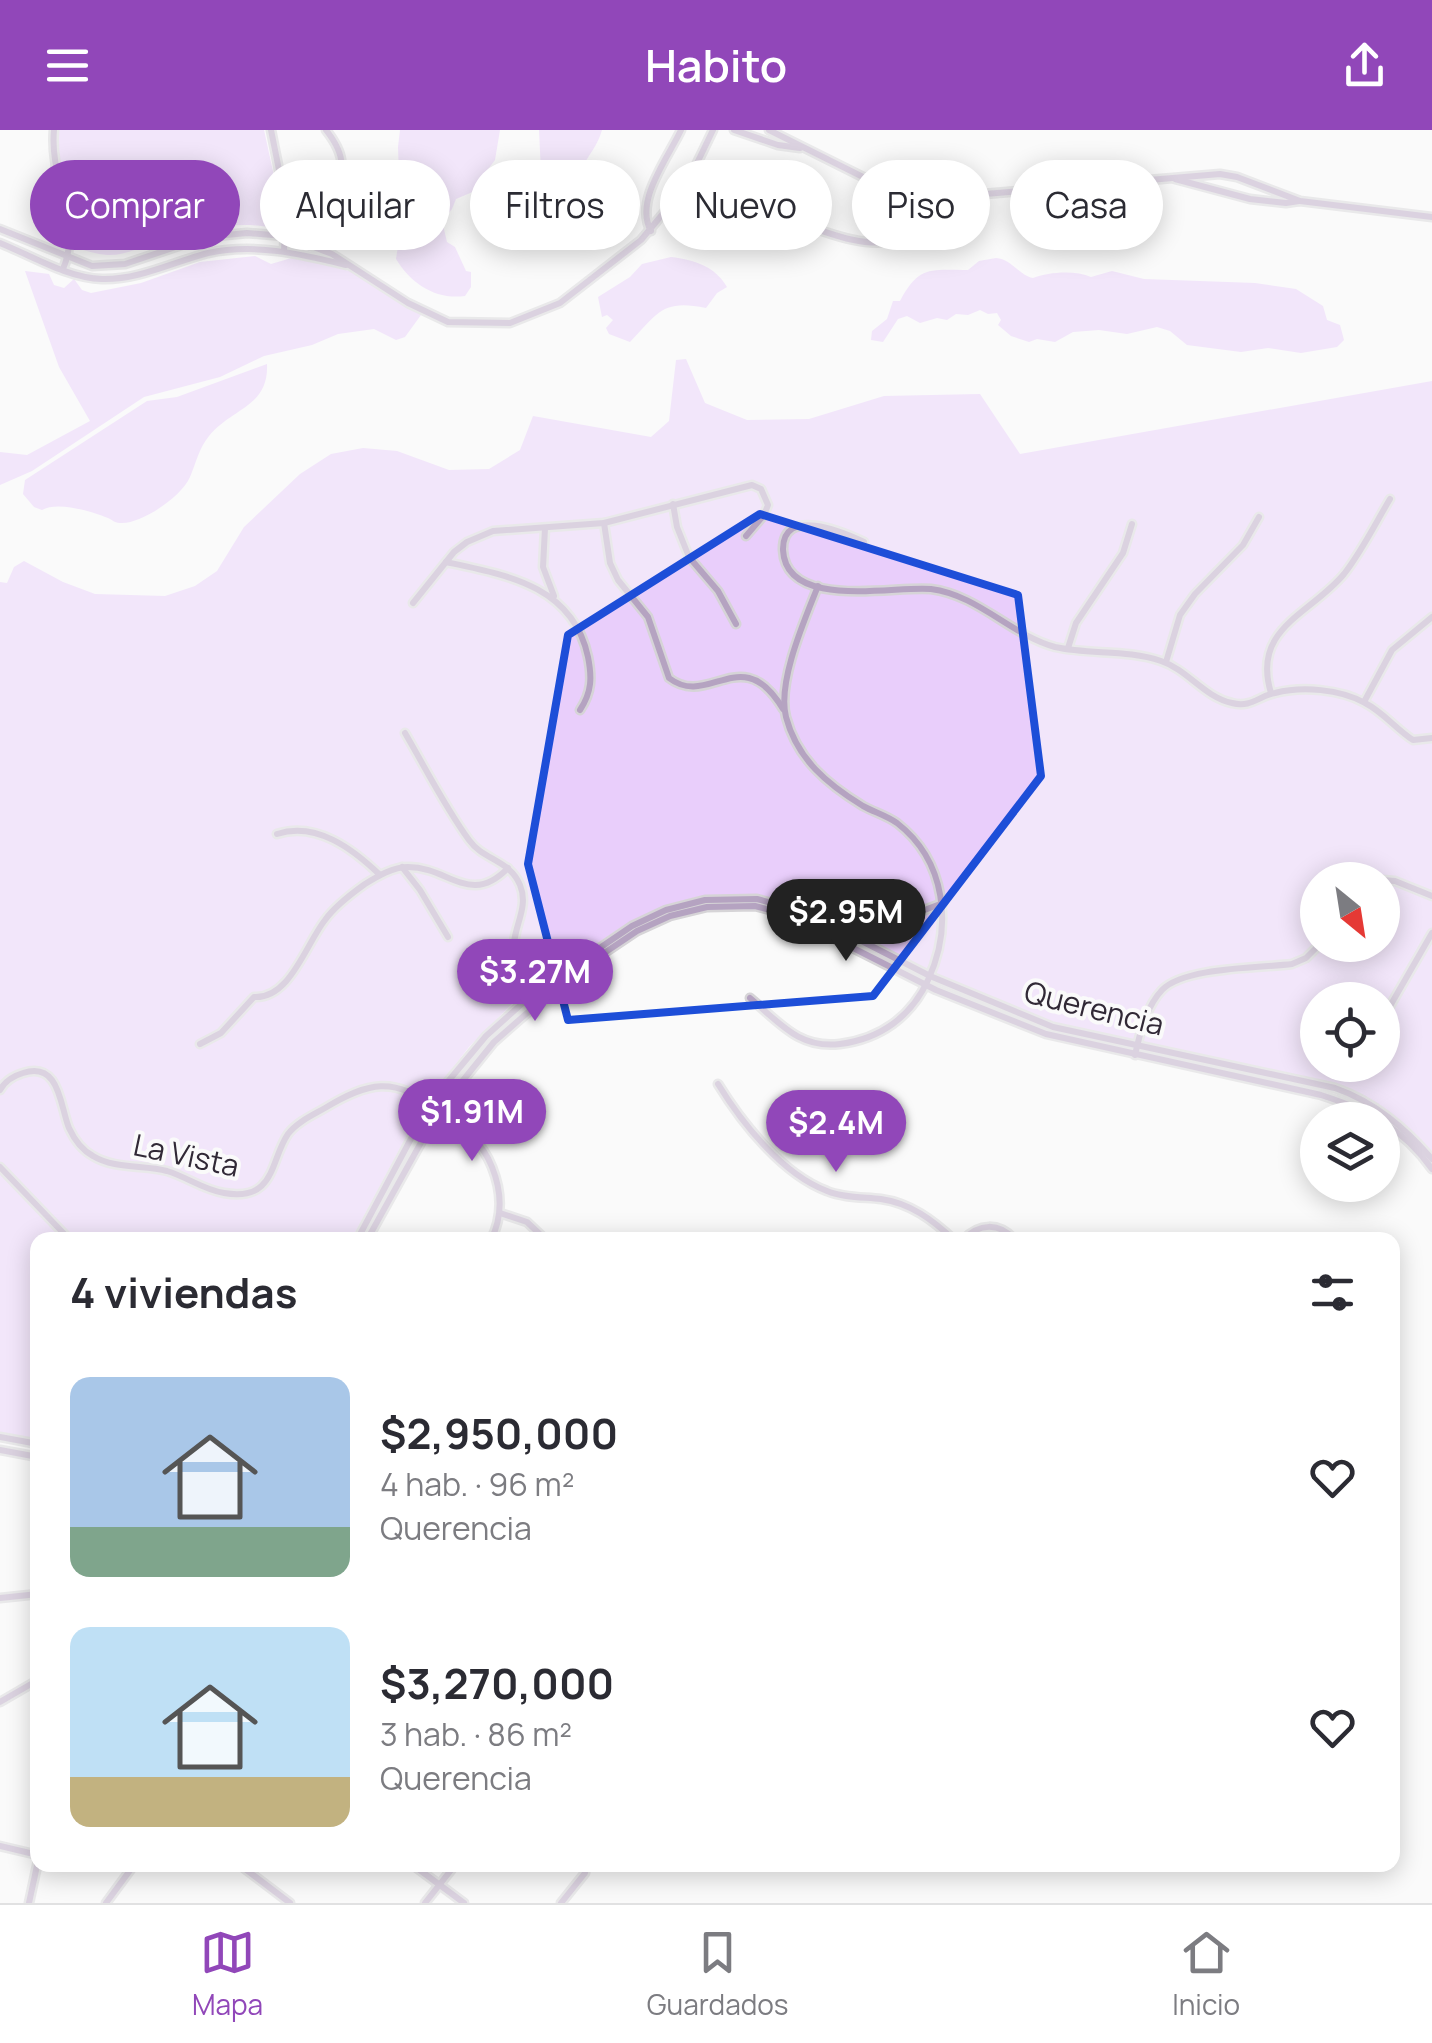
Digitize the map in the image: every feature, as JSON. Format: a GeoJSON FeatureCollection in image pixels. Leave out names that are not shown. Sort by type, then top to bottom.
{"type":"FeatureCollection","features":[{"type":"Feature","properties":{"kind":"street"},"geometry":{"type":"LineString","coordinates":[[54,130],[55,175],[72,235],[63,269]]}},
{"type":"Feature","properties":{"kind":"street"},"geometry":{"type":"LineString","coordinates":[[270,130],[276,160]]}},
{"type":"Feature","properties":{"kind":"street"},"geometry":{"type":"LineString","coordinates":[[326,130],[342,160]]}},
{"type":"Feature","properties":{"kind":"street"},"geometry":{"type":"LineString","coordinates":[[651,231],[645,216],[649,196],[681,130]]}},
{"type":"Feature","properties":{"kind":"street"},"geometry":{"type":"LineString","coordinates":[[323,250],[408,303],[448,322],[510,323],[560,303],[651,231],[686,186],[713,130]]}},
{"type":"Feature","properties":{"kind":"street"},"geometry":{"type":"LineString","coordinates":[[734,130],[807,150]]}},
{"type":"Feature","properties":{"kind":"street"},"geometry":{"type":"LineString","coordinates":[[770,130],[852,172]]}},
{"type":"Feature","properties":{"kind":"street"},"geometry":{"type":"LineString","coordinates":[[1175,179],[1186,174],[1236,176],[1300,200],[1432,217]]}},
{"type":"Feature","properties":{"kind":"street"},"geometry":{"type":"LineString","coordinates":[[990,192],[1175,179],[1250,199],[1286,204],[1300,200]]}},
{"type":"Feature","properties":{"kind":"street"},"geometry":{"type":"LineString","coordinates":[[0,229],[92,266],[138,260],[205,237],[260,234]]}},
{"type":"Feature","properties":{"kind":"street"},"geometry":{"type":"LineString","coordinates":[[0,243],[85,277],[113,279],[220,251],[284,251],[352,266]]}},
{"type":"Feature","properties":{"kind":"street"},"geometry":{"type":"LineString","coordinates":[[413,602],[467,542],[493,531],[604,523],[752,485],[761,488],[768,505],[746,536]]}},
{"type":"Feature","properties":{"kind":"street"},"geometry":{"type":"LineString","coordinates":[[1271,693],[1266,663],[1273,643],[1301,610],[1344,574],[1390,499]]}},
{"type":"Feature","properties":{"kind":"street"},"geometry":{"type":"LineString","coordinates":[[672,504],[676,527],[689,557],[718,590],[736,624]]}},
{"type":"Feature","properties":{"kind":"street"},"geometry":{"type":"LineString","coordinates":[[1166,662],[1180,615],[1195,594],[1243,546],[1259,517]]}},
{"type":"Feature","properties":{"kind":"street"},"geometry":{"type":"LineString","coordinates":[[604,523],[610,563],[618,580],[648,618],[669,678],[694,688],[731,676],[752,680],[770,690],[785,713],[795,744],[812,768],[837,790],[895,821],[923,848],[938,880],[944,903],[938,950],[926,985],[894,1026],[856,1042],[804,1042],[750,998]]}},
{"type":"Feature","properties":{"kind":"street"},"geometry":{"type":"LineString","coordinates":[[864,542],[806,524],[790,532],[783,548],[793,574],[818,586],[864,593],[929,589],[949,593],[1055,646],[1126,653],[1166,662],[1218,699],[1236,704],[1260,701],[1271,693],[1322,691],[1364,702],[1413,740],[1432,738]]}},
{"type":"Feature","properties":{"kind":"street"},"geometry":{"type":"LineString","coordinates":[[1068,648],[1076,623],[1123,552],[1132,524]]}},
{"type":"Feature","properties":{"kind":"street"},"geometry":{"type":"LineString","coordinates":[[544,528],[544,567],[554,597],[572,619],[586,650],[591,683],[580,710]]}},
{"type":"Feature","properties":{"kind":"street"},"geometry":{"type":"LineString","coordinates":[[446,562],[515,578],[554,597]]}},
{"type":"Feature","properties":{"kind":"street"},"geometry":{"type":"LineString","coordinates":[[785,713],[787,680],[818,586]]}},
{"type":"Feature","properties":{"kind":"street"},"geometry":{"type":"LineString","coordinates":[[1364,702],[1392,650],[1432,617]]}},
{"type":"Feature","properties":{"kind":"street"},"geometry":{"type":"LineString","coordinates":[[405,734],[470,841],[508,868],[523,894],[514,952],[517,964],[540,1000]]}},
{"type":"Feature","properties":{"kind":"street"},"geometry":{"type":"LineString","coordinates":[[276,834],[292,828],[323,834],[366,861],[380,875]]}},
{"type":"Feature","properties":{"kind":"street"},"geometry":{"type":"LineString","coordinates":[[200,1044],[220,1032],[254,997],[264,997],[281,988],[326,918],[347,897],[380,875],[402,867],[480,886],[508,868]]}},
{"type":"Feature","properties":{"kind":"street"},"geometry":{"type":"LineString","coordinates":[[402,867],[448,937]]}},
{"type":"Feature","properties":{"kind":"street"},"geometry":{"type":"LineString","coordinates":[[1400,883],[1432,896]]}},
{"type":"Feature","properties":{"kind":"street","name":"Querencia"},"geometry":{"type":"LineString","coordinates":[[361,1232],[430,1104],[470,1053],[535,992],[632,926],[666,910],[731,898],[807,912],[930,976],[1042,1023],[1335,1088],[1356,1096],[1432,1159]]}},
{"type":"Feature","properties":{"kind":"street"},"geometry":{"type":"LineString","coordinates":[[865,913],[893,922],[944,903]]}},
{"type":"Feature","properties":{"kind":"street","name":"Querencia"},"geometry":{"type":"LineString","coordinates":[[371,1232],[439,1110],[494,1042],[540,1000],[637,931],[684,912],[731,905],[766,908],[802,920],[926,985],[1033,1030],[1321,1095],[1378,1116],[1401,1130],[1432,1169]]}},
{"type":"Feature","properties":{"kind":"street"},"geometry":{"type":"LineString","coordinates":[[1400,989],[1432,934]]}},
{"type":"Feature","properties":{"kind":"street"},"geometry":{"type":"LineString","coordinates":[[1135,1055],[1151,1006],[1170,983],[1187,976],[1300,961]]}},
{"type":"Feature","properties":{"kind":"street"},"geometry":{"type":"LineString","coordinates":[[494,1042],[504,1027],[533,1002],[535,992]]}},
{"type":"Feature","properties":{"kind":"street"},"geometry":{"type":"LineString","coordinates":[[439,1110],[441,1096],[470,1053]]}},
{"type":"Feature","properties":{"kind":"street","name":"La Vista"},"geometry":{"type":"LineString","coordinates":[[0,1090],[16,1075],[31,1070],[44,1074],[61,1092],[68,1126],[76,1142],[94,1157],[167,1171],[225,1194],[258,1188],[276,1168],[290,1131],[343,1098],[367,1088],[388,1086],[411,1091],[430,1104]]}},
{"type":"Feature","properties":{"kind":"street"},"geometry":{"type":"LineString","coordinates":[[718,1084],[765,1146],[817,1186],[837,1194],[904,1205],[946,1232]]}},
{"type":"Feature","properties":{"kind":"street"},"geometry":{"type":"LineString","coordinates":[[430,1104],[466,1130],[487,1154],[499,1190],[500,1213],[493,1232]]}},
{"type":"Feature","properties":{"kind":"street"},"geometry":{"type":"LineString","coordinates":[[0,1167],[62,1232]]}},
{"type":"Feature","properties":{"kind":"street"},"geometry":{"type":"LineString","coordinates":[[500,1213],[528,1222],[538,1232]]}},
{"type":"Feature","properties":{"kind":"street"},"geometry":{"type":"LineString","coordinates":[[973,1232],[990,1226],[1007,1232]]}},
{"type":"Feature","properties":{"kind":"street"},"geometry":{"type":"LineString","coordinates":[[0,1437],[30,1443]]}},
{"type":"Feature","properties":{"kind":"street"},"geometry":{"type":"LineString","coordinates":[[0,1450],[30,1456]]}},
{"type":"Feature","properties":{"kind":"street"},"geometry":{"type":"LineString","coordinates":[[0,1598],[30,1595]]}},
{"type":"Feature","properties":{"kind":"street"},"geometry":{"type":"LineString","coordinates":[[0,1702],[30,1685]]}},
{"type":"Feature","properties":{"kind":"street"},"geometry":{"type":"LineString","coordinates":[[0,1846],[30,1855]]}},
{"type":"Feature","properties":{"kind":"street"},"geometry":{"type":"LineString","coordinates":[[29,1903],[35,1872]]}},
{"type":"Feature","properties":{"kind":"street"},"geometry":{"type":"LineString","coordinates":[[106,1903],[129,1872]]}},
{"type":"Feature","properties":{"kind":"street"},"geometry":{"type":"LineString","coordinates":[[249,1872],[290,1903]]}},
{"type":"Feature","properties":{"kind":"street"},"geometry":{"type":"LineString","coordinates":[[422,1872],[464,1903]]}},
{"type":"Feature","properties":{"kind":"street"},"geometry":{"type":"LineString","coordinates":[[426,1903],[450,1872]]}},
{"type":"Feature","properties":{"kind":"street"},"geometry":{"type":"LineString","coordinates":[[560,1903],[585,1872]]}},
{"type":"Feature","properties":{"kind":"highlighted area"},"geometry":{"type":"Polygon","coordinates":[[[760,514],[1018,595],[1041,776],[873,996],[568,1020],[528,864],[568,635],[760,514]]]}},
{"type":"Feature","properties":{"kind":"shaded area"},"geometry":{"type":"Polygon","coordinates":[[[51,130],[264,130],[271,160],[260,160],[260,226],[240,226],[240,160],[50,160],[51,130]]]}},
{"type":"Feature","properties":{"kind":"shaded area"},"geometry":{"type":"Polygon","coordinates":[[[400,130],[500,130],[495,160],[470,160],[470,193],[456,199],[450,211],[450,160],[398,160],[400,130]]]}},
{"type":"Feature","properties":{"kind":"shaded area"},"geometry":{"type":"Polygon","coordinates":[[[539,130],[602,130],[587,160],[540,160],[539,130]]]}},
{"type":"Feature","properties":{"kind":"shaded area"},"geometry":{"type":"Polygon","coordinates":[[[450,244],[466,271],[471,272],[471,287],[465,296],[434,293],[409,276],[396,259],[397,250],[450,250],[450,244]]]}},
{"type":"Feature","properties":{"kind":"shaded area"},"geometry":{"type":"Polygon","coordinates":[[[86,250],[133,250],[114,255],[86,250]]]}},
{"type":"Feature","properties":{"kind":"shaded area"},"geometry":{"type":"Polygon","coordinates":[[[255,256],[271,264],[295,257],[357,273],[421,315],[405,337],[396,340],[374,329],[338,334],[312,345],[264,356],[220,377],[144,397],[32,471],[0,485],[0,452],[27,455],[90,421],[59,367],[25,271],[49,274],[54,285],[64,288],[74,279],[82,290],[91,293],[141,283],[200,262],[255,256]]]}},
{"type":"Feature","properties":{"kind":"shaded area"},"geometry":{"type":"Polygon","coordinates":[[[671,257],[703,265],[727,287],[706,308],[680,305],[662,311],[630,342],[609,334],[606,328],[613,320],[607,315],[602,317],[598,297],[630,277],[642,264],[671,257]]]}},
{"type":"Feature","properties":{"kind":"shaded area"},"geometry":{"type":"Polygon","coordinates":[[[996,258],[1033,278],[1062,273],[1091,277],[1112,271],[1144,279],[1255,283],[1296,289],[1323,306],[1327,320],[1340,325],[1344,340],[1337,347],[1301,353],[1268,348],[1241,352],[1187,345],[1170,331],[1157,327],[1127,334],[1073,332],[1055,342],[1029,342],[1011,336],[998,325],[1001,320],[997,313],[980,310],[920,323],[907,316],[898,319],[883,342],[871,340],[872,331],[887,319],[893,301],[900,301],[920,275],[935,270],[968,270],[979,261],[996,258]]]}},
{"type":"Feature","properties":{"kind":"shaded area"},"geometry":{"type":"Polygon","coordinates":[[[686,359],[705,403],[747,420],[809,419],[884,396],[980,394],[1020,454],[1432,381],[1432,1151],[1400,1122],[1400,1102],[1371,1102],[1324,1082],[1400,1082],[1400,982],[1300,982],[1300,1077],[1052,1024],[954,984],[805,905],[756,895],[701,896],[663,906],[626,924],[522,994],[469,1047],[422,1107],[355,1232],[30,1232],[30,1438],[0,1432],[0,582],[7,583],[14,567],[24,561],[95,594],[165,596],[195,586],[217,571],[244,527],[300,474],[331,454],[363,448],[397,451],[449,470],[489,469],[520,450],[533,416],[651,437],[669,421],[676,360],[686,359]]]}},
{"type":"Feature","properties":{"kind":"shaded area"},"geometry":{"type":"Polygon","coordinates":[[[267,364],[266,378],[256,398],[209,436],[186,484],[151,513],[118,523],[74,508],[56,506],[42,510],[23,494],[25,480],[147,401],[177,397],[267,364]]]}}]}
